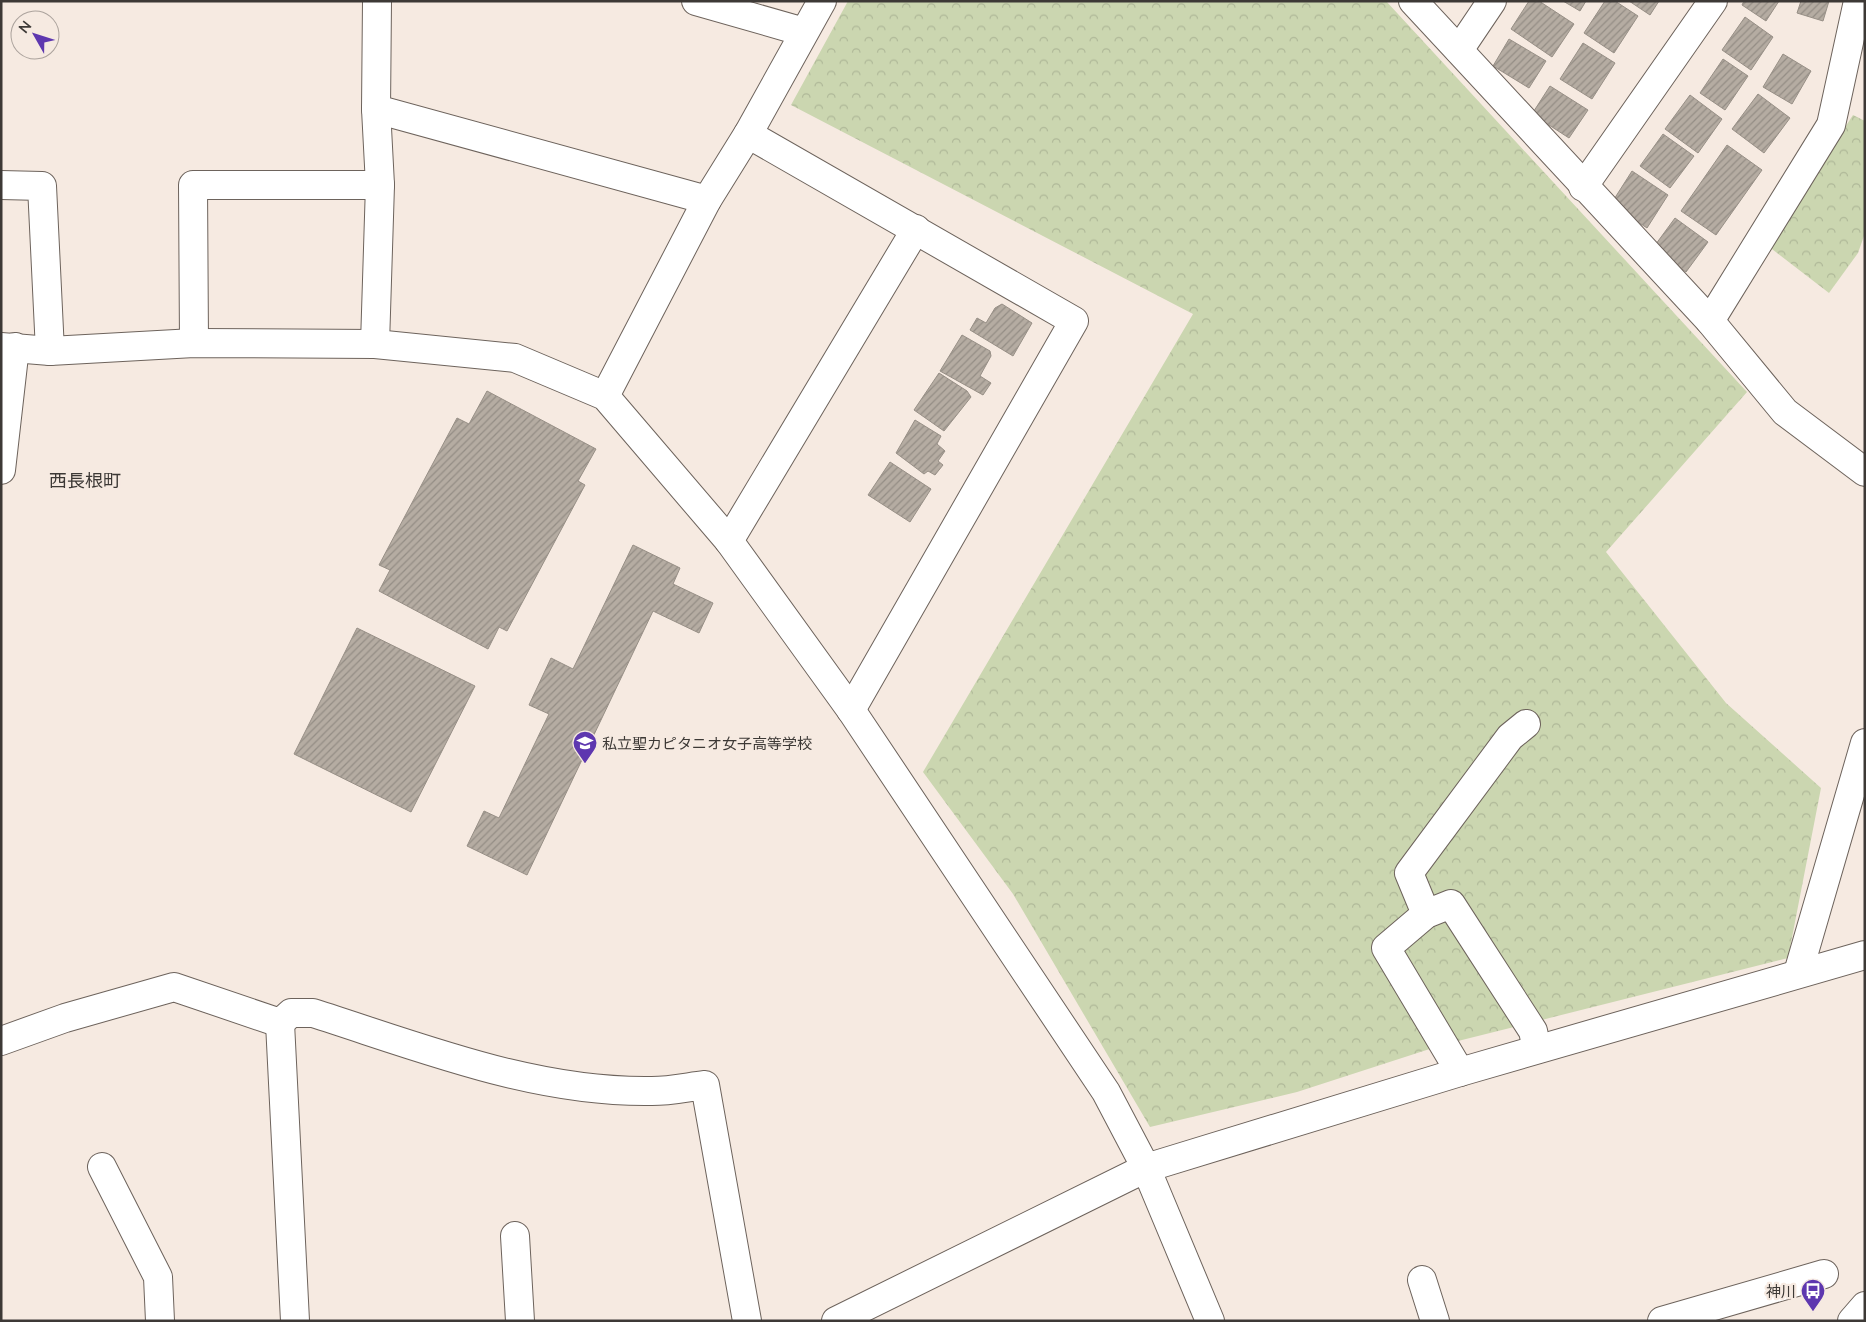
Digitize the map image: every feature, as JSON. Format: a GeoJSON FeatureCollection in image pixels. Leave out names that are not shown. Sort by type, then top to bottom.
{"type":"FeatureCollection","features":[{"type":"Feature","properties":{"kind":"street"},"geometry":{"type":"LineString","coordinates":[[375,344],[380,185],[376,109],[378,1]]}},
{"type":"Feature","properties":{"kind":"street"},"geometry":{"type":"LineString","coordinates":[[696,1],[804,32]]}},
{"type":"Feature","properties":{"kind":"street"},"geometry":{"type":"LineString","coordinates":[[605,396],[707,200],[748,134],[822,1]]}},
{"type":"Feature","properties":{"kind":"street"},"geometry":{"type":"LineString","coordinates":[[1413,1],[1583,187],[1710,321],[1786,412],[1865,472]]}},
{"type":"Feature","properties":{"kind":"street"},"geometry":{"type":"LineString","coordinates":[[1459,50],[1492,1]]}},
{"type":"Feature","properties":{"kind":"street"},"geometry":{"type":"LineString","coordinates":[[1583,187],[1713,1]]}},
{"type":"Feature","properties":{"kind":"street"},"geometry":{"type":"LineString","coordinates":[[1710,321],[1831,126],[1858,1]]}},
{"type":"Feature","properties":{"kind":"street"},"geometry":{"type":"LineString","coordinates":[[376,109],[707,200]]}},
{"type":"Feature","properties":{"kind":"street"},"geometry":{"type":"LineString","coordinates":[[748,134],[1074,321],[851,710]]}},
{"type":"Feature","properties":{"kind":"street"},"geometry":{"type":"LineString","coordinates":[[194,344],[193,184],[380,185]]}},
{"type":"Feature","properties":{"kind":"street"},"geometry":{"type":"LineString","coordinates":[[1,185],[42,186],[50,351]]}},
{"type":"Feature","properties":{"kind":"street"},"geometry":{"type":"LineString","coordinates":[[729,541],[916,229]]}},
{"type":"Feature","properties":{"kind":"street"},"geometry":{"type":"LineString","coordinates":[[1,470],[8,347],[50,351],[194,344],[375,344],[515,358],[605,396],[729,541],[851,710],[1106,1092],[1146,1168],[1210,1321]]}},
{"type":"Feature","properties":{"kind":"street"},"geometry":{"type":"LineString","coordinates":[[1426,914],[1409,873],[1510,737],[1526,724]]}},
{"type":"Feature","properties":{"kind":"street"},"geometry":{"type":"LineString","coordinates":[[1798,973],[1865,743]]}},
{"type":"Feature","properties":{"kind":"street"},"geometry":{"type":"LineString","coordinates":[[1460,1072],[1386,948],[1426,914],[1451,904],[1533,1031],[1537,1049]]}},
{"type":"Feature","properties":{"kind":"street"},"geometry":{"type":"LineString","coordinates":[[836,1321],[1146,1168],[1537,1049],[1865,955]]}},
{"type":"Feature","properties":{"kind":"street"},"geometry":{"type":"LineString","coordinates":[[1,1041],[65,1018],[174,988],[280,1023]]}},
{"type":"Feature","properties":{"kind":"street"},"geometry":{"type":"LineString","coordinates":[[280,1023],[292,1013],[313,1013],[501,1073],[595,1088],[653,1091],[705,1085],[747,1321]]}},
{"type":"Feature","properties":{"kind":"street"},"geometry":{"type":"LineString","coordinates":[[280,1023],[295,1321]]}},
{"type":"Feature","properties":{"kind":"street"},"geometry":{"type":"LineString","coordinates":[[102,1167],[158,1277],[160,1321]]}},
{"type":"Feature","properties":{"kind":"street"},"geometry":{"type":"LineString","coordinates":[[515,1236],[520,1321]]}},
{"type":"Feature","properties":{"kind":"street"},"geometry":{"type":"LineString","coordinates":[[1662,1321],[1824,1274]]}},
{"type":"Feature","properties":{"kind":"street"},"geometry":{"type":"LineString","coordinates":[[1422,1280],[1435,1321]]}},
{"type":"Feature","properties":{"kind":"street"},"geometry":{"type":"LineString","coordinates":[[1852,1321],[1865,1306]]}},
{"type":"Feature","properties":{"kind":"green space"},"geometry":{"type":"Polygon","coordinates":[[[848,1],[1386,1],[1747,392],[1606,552],[1726,703],[1821,788],[1788,958],[1442,1045],[1297,1092],[1150,1127],[1013,894],[923,772],[1193,314],[791,105],[848,1]]]}},
{"type":"Feature","properties":{"kind":"green space"},"geometry":{"type":"Polygon","coordinates":[[[1853,115],[1865,121],[1865,233],[1858,253],[1829,293],[1768,246],[1853,115]]]}},
{"type":"Feature","properties":{"kind":"building"},"geometry":{"type":"Polygon","coordinates":[[[1529,1],[1539,1],[1574,24],[1552,57],[1511,29],[1529,1]]]}},
{"type":"Feature","properties":{"kind":"building"},"geometry":{"type":"Polygon","coordinates":[[[1563,1],[1586,1],[1580,11],[1563,1]]]}},
{"type":"Feature","properties":{"kind":"building"},"geometry":{"type":"Polygon","coordinates":[[[1605,1],[1615,1],[1638,16],[1614,53],[1584,33],[1605,1]]]}},
{"type":"Feature","properties":{"kind":"building"},"geometry":{"type":"Polygon","coordinates":[[[1629,1],[1659,1],[1650,15],[1629,1]]]}},
{"type":"Feature","properties":{"kind":"building"},"geometry":{"type":"Polygon","coordinates":[[[1744,1],[1779,1],[1766,21],[1742,5],[1744,1]]]}},
{"type":"Feature","properties":{"kind":"building"},"geometry":{"type":"Polygon","coordinates":[[[1801,1],[1829,1],[1823,21],[1797,13],[1801,1]]]}},
{"type":"Feature","properties":{"kind":"building"},"geometry":{"type":"Polygon","coordinates":[[[1745,17],[1773,37],[1751,70],[1722,50],[1745,17]]]}},
{"type":"Feature","properties":{"kind":"building"},"geometry":{"type":"Polygon","coordinates":[[[1509,39],[1546,61],[1529,88],[1493,66],[1509,39]]]}},
{"type":"Feature","properties":{"kind":"building"},"geometry":{"type":"Polygon","coordinates":[[[1583,43],[1615,63],[1592,99],[1560,79],[1583,43]]]}},
{"type":"Feature","properties":{"kind":"building"},"geometry":{"type":"Polygon","coordinates":[[[1783,54],[1811,71],[1792,104],[1763,87],[1783,54]]]}},
{"type":"Feature","properties":{"kind":"building"},"geometry":{"type":"Polygon","coordinates":[[[1723,59],[1748,76],[1725,110],[1700,93],[1723,59]]]}},
{"type":"Feature","properties":{"kind":"building"},"geometry":{"type":"Polygon","coordinates":[[[1550,86],[1588,110],[1569,138],[1532,114],[1550,86]]]}},
{"type":"Feature","properties":{"kind":"building"},"geometry":{"type":"Polygon","coordinates":[[[1758,94],[1790,118],[1764,153],[1732,129],[1758,94]]]}},
{"type":"Feature","properties":{"kind":"building"},"geometry":{"type":"Polygon","coordinates":[[[1690,95],[1722,119],[1698,153],[1665,129],[1690,95]]]}},
{"type":"Feature","properties":{"kind":"building"},"geometry":{"type":"Polygon","coordinates":[[[1663,134],[1694,156],[1670,188],[1640,166],[1663,134]]]}},
{"type":"Feature","properties":{"kind":"building"},"geometry":{"type":"Polygon","coordinates":[[[1727,145],[1762,170],[1716,235],[1681,211],[1727,145]]]}},
{"type":"Feature","properties":{"kind":"building"},"geometry":{"type":"Polygon","coordinates":[[[1632,171],[1668,195],[1647,228],[1611,204],[1632,171]]]}},
{"type":"Feature","properties":{"kind":"building"},"geometry":{"type":"Polygon","coordinates":[[[1675,218],[1708,242],[1686,272],[1653,248],[1675,218]]]}},
{"type":"Feature","properties":{"kind":"building"},"geometry":{"type":"Polygon","coordinates":[[[1002,304],[1032,323],[1013,356],[970,330],[977,318],[986,323],[995,308],[1002,304]]]}},
{"type":"Feature","properties":{"kind":"building"},"geometry":{"type":"Polygon","coordinates":[[[962,335],[990,351],[991,356],[980,376],[991,383],[983,395],[940,371],[962,335]]]}},
{"type":"Feature","properties":{"kind":"building"},"geometry":{"type":"Polygon","coordinates":[[[939,373],[967,391],[971,397],[944,431],[914,410],[939,373]]]}},
{"type":"Feature","properties":{"kind":"building"},"geometry":{"type":"Polygon","coordinates":[[[487,391],[596,449],[578,481],[585,485],[507,631],[499,627],[488,649],[379,591],[390,570],[379,565],[457,418],[469,424],[487,391]]]}},
{"type":"Feature","properties":{"kind":"building"},"geometry":{"type":"Polygon","coordinates":[[[915,420],[941,436],[937,444],[945,451],[938,461],[943,465],[935,475],[928,471],[924,474],[896,453],[915,420]]]}},
{"type":"Feature","properties":{"kind":"building"},"geometry":{"type":"Polygon","coordinates":[[[890,462],[931,489],[910,522],[868,495],[890,462]]]}},
{"type":"Feature","properties":{"kind":"building"},"geometry":{"type":"Polygon","coordinates":[[[633,545],[680,568],[673,584],[713,603],[699,633],[653,611],[527,875],[467,846],[484,811],[499,818],[549,714],[529,705],[551,658],[573,669],[633,545]]]}},
{"type":"Feature","properties":{"kind":"building"},"geometry":{"type":"Polygon","coordinates":[[[357,628],[475,686],[411,812],[294,754],[357,628]]]}},
{"type":"Feature","properties":{"kind":"place","name":"私立聖カピタニオ女子高等学校"},"geometry":{"type":"Point","coordinates":[585,764]}},
{"type":"Feature","properties":{"kind":"place","name":"神川"},"geometry":{"type":"Point","coordinates":[1813,1312]}},
{"type":"Feature","properties":{"kind":"district","name":"西長根町"},"geometry":{"type":"Point","coordinates":[85,480]}}]}
